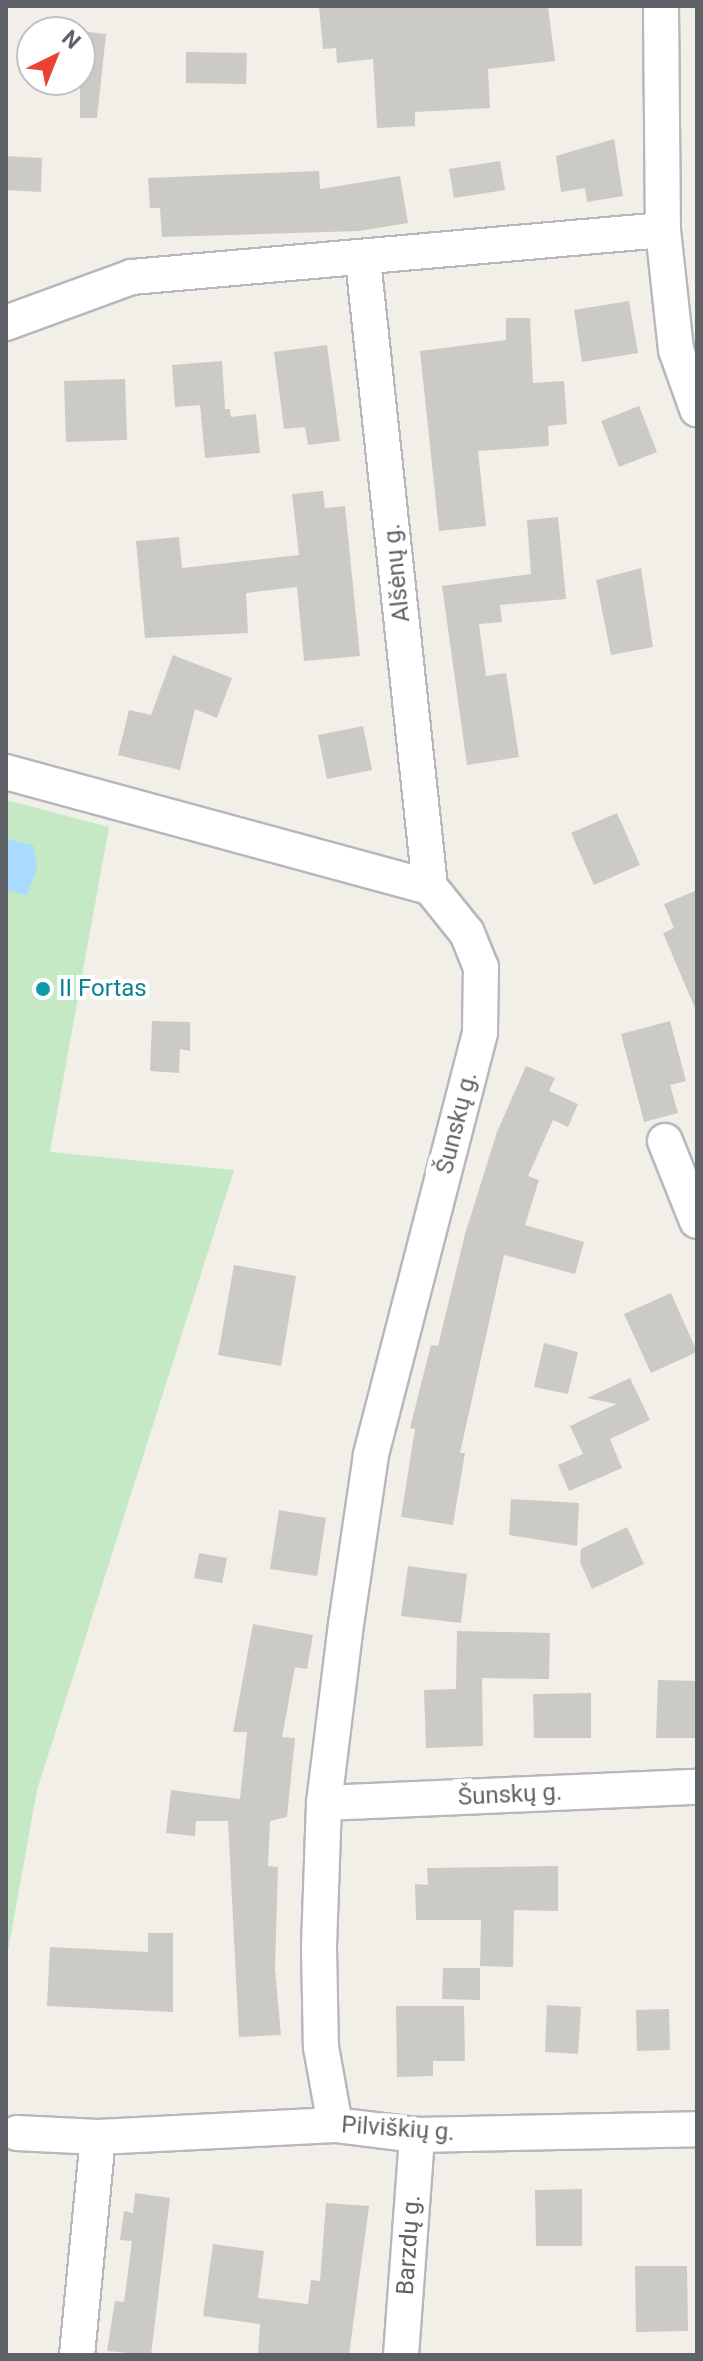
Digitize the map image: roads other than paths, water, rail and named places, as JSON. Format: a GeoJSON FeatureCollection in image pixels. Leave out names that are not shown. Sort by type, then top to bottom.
{"type":"FeatureCollection","features":[{"type":"Feature","properties":{"kind":"street"},"geometry":{"type":"LineString","coordinates":[[661,6],[663,230],[676,350],[697,409]]}},
{"type":"Feature","properties":{"kind":"street"},"geometry":{"type":"LineString","coordinates":[[6,323],[132,277],[363,260],[663,230]]}},
{"type":"Feature","properties":{"kind":"street","name":"Alšėnų g."},"geometry":{"type":"LineString","coordinates":[[363,260],[430,887]]}},
{"type":"Feature","properties":{"kind":"street"},"geometry":{"type":"LineString","coordinates":[[6,772],[430,887]]}},
{"type":"Feature","properties":{"kind":"street","name":"Šunskų g."},"geometry":{"type":"LineString","coordinates":[[335,2125],[321,2047],[324,1803],[371,1455],[480,1033],[481,967],[467,933],[430,887]]}},
{"type":"Feature","properties":{"kind":"street"},"geometry":{"type":"LineString","coordinates":[[665,1141],[697,1221]]}},
{"type":"Feature","properties":{"kind":"street","name":"Šunskų g."},"geometry":{"type":"LineString","coordinates":[[324,1803],[697,1787]]}},
{"type":"Feature","properties":{"kind":"street","name":"Pilviškių g."},"geometry":{"type":"LineString","coordinates":[[17,2133],[98,2137],[335,2125],[417,2135],[697,2129]]}},
{"type":"Feature","properties":{"kind":"street","name":"Barzdų g."},"geometry":{"type":"LineString","coordinates":[[401,2355],[417,2135]]}},
{"type":"Feature","properties":{"kind":"street"},"geometry":{"type":"LineString","coordinates":[[77,2355],[98,2137]]}},
{"type":"Feature","properties":{"kind":"water"},"geometry":{"type":"Polygon","coordinates":[[[6,839],[33,845],[37,868],[27,895],[6,890],[6,839]]]}},
{"type":"Feature","properties":{"kind":"place","name":"II Fortas"},"geometry":{"type":"Point","coordinates":[43,989]}}]}
